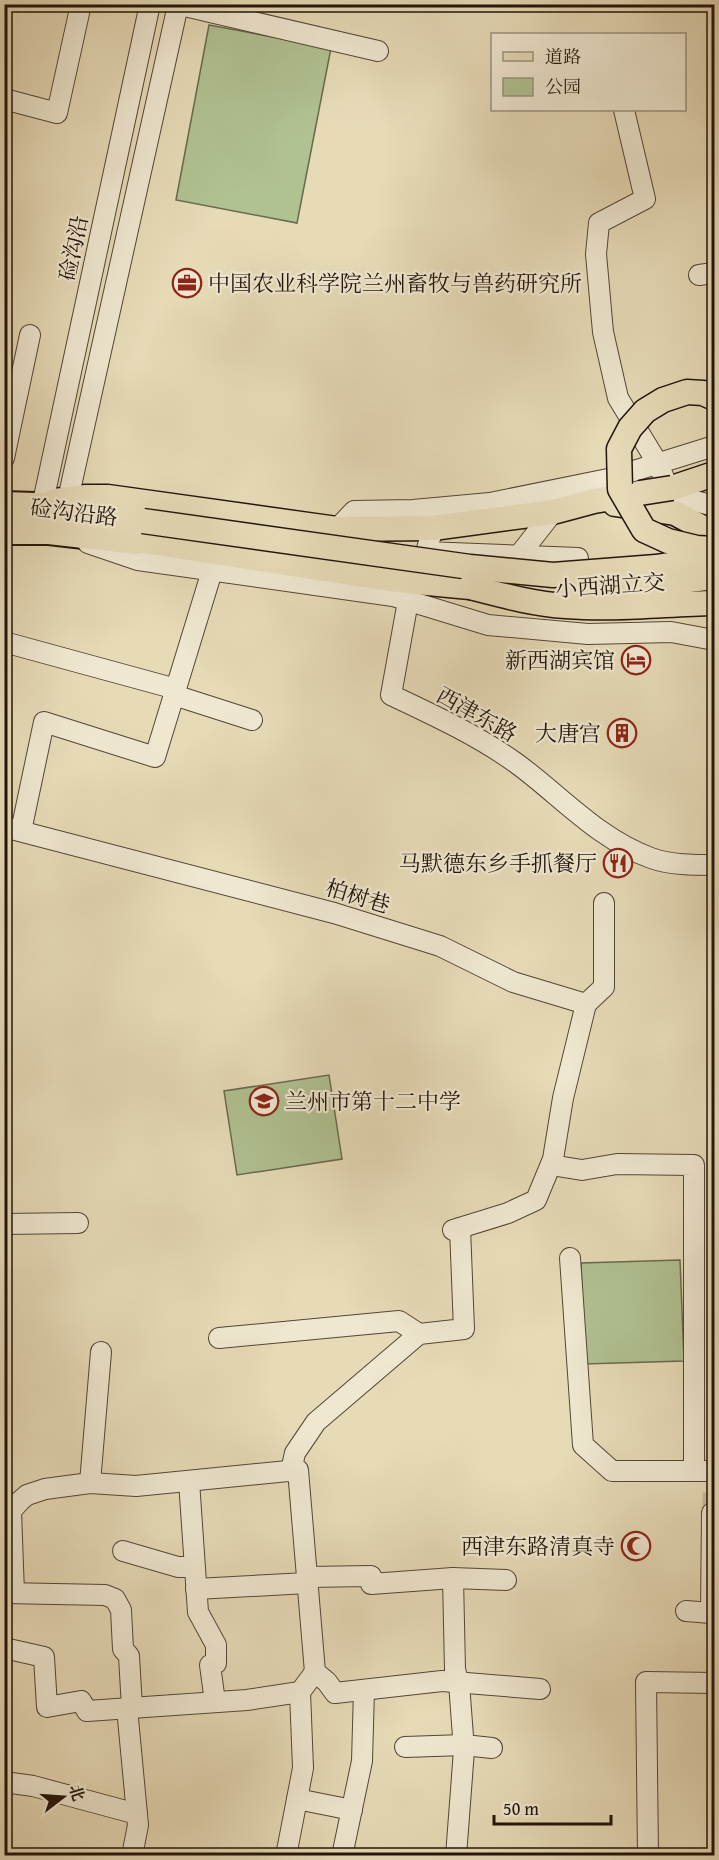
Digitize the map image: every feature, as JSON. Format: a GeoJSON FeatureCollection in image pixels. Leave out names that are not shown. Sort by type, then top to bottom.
{"type":"FeatureCollection","features":[{"type":"Feature","properties":{"kind":"highway","name":"硷沟沿路"},"geometry":{"type":"LineString","coordinates":[[8,514],[67,508],[140,530]]}},
{"type":"Feature","properties":{"kind":"highway","name":"硷沟沿路"},"geometry":{"type":"LineString","coordinates":[[8,514],[48,530],[140,530]]}},
{"type":"Feature","properties":{"kind":"main road"},"geometry":{"type":"LineString","coordinates":[[714,398],[703,393],[687,392],[663,400],[645,411],[630,428],[619,449],[620,489],[644,530],[697,548],[714,549]]}},
{"type":"Feature","properties":{"kind":"main road"},"geometry":{"type":"LineString","coordinates":[[8,514],[43,502],[108,497],[337,529],[433,528],[553,512],[594,501],[640,494],[665,477],[714,474]]}},
{"type":"Feature","properties":{"kind":"main road"},"geometry":{"type":"LineString","coordinates":[[594,501],[675,513],[697,527]]}},
{"type":"Feature","properties":{"kind":"main road"},"geometry":{"type":"LineString","coordinates":[[140,530],[470,567],[553,574],[656,567],[714,558]]}},
{"type":"Feature","properties":{"kind":"main road"},"geometry":{"type":"LineString","coordinates":[[140,530],[396,580],[470,587],[513,598],[564,606],[632,608],[714,603]]}},
{"type":"Feature","properties":{"kind":"main road","name":"小西湖立交"},"geometry":{"type":"LineString","coordinates":[[470,587],[590,592],[714,577]]}},
{"type":"Feature","properties":{"kind":"street"},"geometry":{"type":"LineString","coordinates":[[4,99],[57,113],[81,4]]}},
{"type":"Feature","properties":{"kind":"street","name":"硷沟沿"},"geometry":{"type":"LineString","coordinates":[[43,502],[150,4]]}},
{"type":"Feature","properties":{"kind":"street"},"geometry":{"type":"LineString","coordinates":[[68,499],[177,5],[378,51]]}},
{"type":"Feature","properties":{"kind":"street"},"geometry":{"type":"LineString","coordinates":[[624,111],[645,199],[599,223],[596,254],[603,332],[618,398],[665,477]]}},
{"type":"Feature","properties":{"kind":"street"},"geometry":{"type":"LineString","coordinates":[[4,458],[30,335]]}},
{"type":"Feature","properties":{"kind":"street"},"geometry":{"type":"LineString","coordinates":[[337,529],[354,511],[413,510],[490,503],[608,479],[665,477],[714,446]]}},
{"type":"Feature","properties":{"kind":"street"},"geometry":{"type":"LineString","coordinates":[[608,479],[714,506]]}},
{"type":"Feature","properties":{"kind":"street"},"geometry":{"type":"LineString","coordinates":[[542,630],[524,618],[515,600],[512,578],[518,561],[553,512]]}},
{"type":"Feature","properties":{"kind":"street"},"geometry":{"type":"LineString","coordinates":[[697,527],[714,608]]}},
{"type":"Feature","properties":{"kind":"street"},"geometry":{"type":"LineString","coordinates":[[433,528],[426,552],[578,558]]}},
{"type":"Feature","properties":{"kind":"street"},"geometry":{"type":"LineString","coordinates":[[48,530],[138,560],[393,596],[488,625],[588,634],[671,632],[714,640]]}},
{"type":"Feature","properties":{"kind":"street"},"geometry":{"type":"LineString","coordinates":[[13,829],[44,722],[156,757],[213,571]]}},
{"type":"Feature","properties":{"kind":"street","name":"西津东路"},"geometry":{"type":"LineString","coordinates":[[408,601],[391,694],[475,737],[516,763],[599,830],[625,846],[652,858],[687,864],[714,865]]}},
{"type":"Feature","properties":{"kind":"street"},"geometry":{"type":"LineString","coordinates":[[4,642],[175,692],[252,720]]}},
{"type":"Feature","properties":{"kind":"street","name":"柏树巷"},"geometry":{"type":"LineString","coordinates":[[13,829],[334,913],[440,946],[513,982],[586,1004]]}},
{"type":"Feature","properties":{"kind":"street"},"geometry":{"type":"LineString","coordinates":[[291,1471],[296,1453],[316,1422],[419,1334],[464,1329],[457,1229],[508,1213],[536,1200],[551,1165],[563,1098],[586,1004],[604,987],[604,903]]}},
{"type":"Feature","properties":{"kind":"street"},"geometry":{"type":"LineString","coordinates":[[551,1165],[582,1170],[617,1164],[694,1165],[708,1475],[612,1471],[583,1445],[570,1258]]}},
{"type":"Feature","properties":{"kind":"street"},"geometry":{"type":"LineString","coordinates":[[4,1224],[78,1223]]}},
{"type":"Feature","properties":{"kind":"street"},"geometry":{"type":"LineString","coordinates":[[219,1338],[399,1321],[419,1334]]}},
{"type":"Feature","properties":{"kind":"street"},"geometry":{"type":"LineString","coordinates":[[90,1483],[101,1352]]}},
{"type":"Feature","properties":{"kind":"street"},"geometry":{"type":"LineString","coordinates":[[132,1856],[138,1825],[129,1708],[129,1656],[123,1649],[121,1610],[115,1599],[105,1595],[9,1593],[11,1511],[27,1496],[45,1489],[90,1483],[136,1486],[298,1470],[315,1672],[300,1692],[303,1768],[286,1856]]}},
{"type":"Feature","properties":{"kind":"street"},"geometry":{"type":"LineString","coordinates":[[189,1481],[198,1612],[216,1645],[216,1663],[210,1665],[215,1702]]}},
{"type":"Feature","properties":{"kind":"street"},"geometry":{"type":"LineString","coordinates":[[686,1611],[711,1613],[712,1513]]}},
{"type":"Feature","properties":{"kind":"street"},"geometry":{"type":"LineString","coordinates":[[123,1551],[178,1568],[194,1567]]}},
{"type":"Feature","properties":{"kind":"street"},"geometry":{"type":"LineString","coordinates":[[196,1589],[371,1576],[371,1584],[453,1578],[506,1580]]}},
{"type":"Feature","properties":{"kind":"street"},"geometry":{"type":"LineString","coordinates":[[453,1578],[455,1670],[459,1683],[464,1744],[456,1856]]}},
{"type":"Feature","properties":{"kind":"street"},"geometry":{"type":"LineString","coordinates":[[4,1648],[44,1657],[47,1707],[81,1701],[87,1711],[215,1702],[300,1692]]}},
{"type":"Feature","properties":{"kind":"street"},"geometry":{"type":"LineString","coordinates":[[315,1672],[335,1693],[442,1682],[540,1689]]}},
{"type":"Feature","properties":{"kind":"street"},"geometry":{"type":"LineString","coordinates":[[648,1856],[646,1682],[714,1683]]}},
{"type":"Feature","properties":{"kind":"street"},"geometry":{"type":"LineString","coordinates":[[342,1856],[362,1761],[364,1690]]}},
{"type":"Feature","properties":{"kind":"street"},"geometry":{"type":"LineString","coordinates":[[405,1747],[464,1744],[492,1748]]}},
{"type":"Feature","properties":{"kind":"street"},"geometry":{"type":"LineString","coordinates":[[4,1782],[33,1786],[137,1814]]}},
{"type":"Feature","properties":{"kind":"street"},"geometry":{"type":"LineString","coordinates":[[297,1799],[352,1810]]}},
{"type":"Feature","properties":{"kind":"green space"},"geometry":{"type":"Polygon","coordinates":[[[209,25],[331,48],[297,223],[176,200],[209,25]]]}},
{"type":"Feature","properties":{"kind":"green space"},"geometry":{"type":"Polygon","coordinates":[[[329,1075],[342,1159],[237,1175],[224,1091],[329,1075]]]}},
{"type":"Feature","properties":{"kind":"green space"},"geometry":{"type":"Polygon","coordinates":[[[680,1260],[684,1361],[584,1364],[581,1263],[680,1260]]]}},
{"type":"Feature","properties":{"kind":"tunnel"},"geometry":{"type":"LineString","coordinates":[[712,1513],[713,1489]]}},
{"type":"Feature","properties":{"kind":"place","name":"中国农业科学院兰州畜牧与兽药研究所"},"geometry":{"type":"Point","coordinates":[187,283]}},
{"type":"Feature","properties":{"kind":"place","name":"新西湖宾馆"},"geometry":{"type":"Point","coordinates":[636,660]}},
{"type":"Feature","properties":{"kind":"place","name":"大唐宫"},"geometry":{"type":"Point","coordinates":[622,733]}},
{"type":"Feature","properties":{"kind":"place","name":"马默德东乡手抓餐厅"},"geometry":{"type":"Point","coordinates":[618,863]}},
{"type":"Feature","properties":{"kind":"place","name":"兰州市第十二中学"},"geometry":{"type":"Point","coordinates":[264,1101]}},
{"type":"Feature","properties":{"kind":"place","name":"西津东路清真寺"},"geometry":{"type":"Point","coordinates":[636,1546]}}]}
